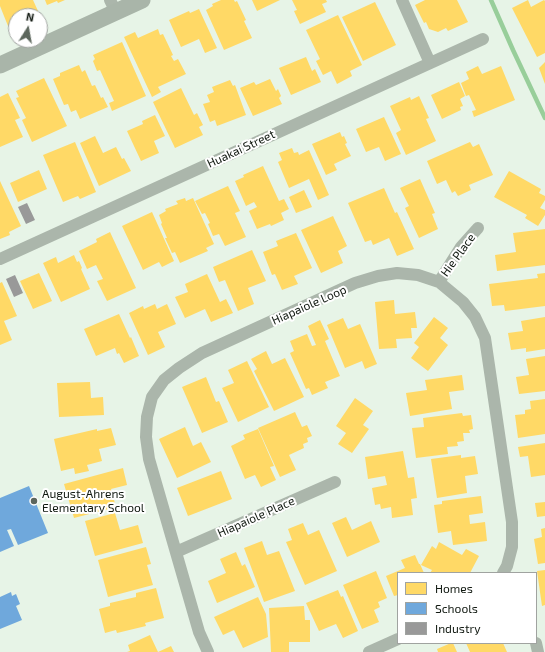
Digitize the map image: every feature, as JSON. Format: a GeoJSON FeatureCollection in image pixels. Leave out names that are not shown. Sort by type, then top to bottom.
{"type":"FeatureCollection","features":[{"type":"Feature","properties":{"kind":"street"},"geometry":{"type":"LineString","coordinates":[[0,65],[113,6],[142,0]]}},
{"type":"Feature","properties":{"kind":"street"},"geometry":{"type":"LineString","coordinates":[[402,0],[430,63]]}},
{"type":"Feature","properties":{"kind":"street","name":"Huakai Street"},"geometry":{"type":"LineString","coordinates":[[0,259],[483,39]]}},
{"type":"Feature","properties":{"kind":"street","name":"Hie Place"},"geometry":{"type":"LineString","coordinates":[[439,282],[461,247],[478,228]]}},
{"type":"Feature","properties":{"kind":"street","name":"Hiapaiole Loop"},"geometry":{"type":"LineString","coordinates":[[208,652],[199,632],[149,459],[146,437],[147,417],[152,397],[164,380],[202,353],[355,283],[378,276],[397,273],[418,275],[439,282],[463,302],[475,317],[485,338],[512,522],[512,546],[507,566],[504,572]]}},
{"type":"Feature","properties":{"kind":"street","name":"Hiapaiole Place"},"geometry":{"type":"LineString","coordinates":[[176,552],[335,482]]}},
{"type":"Feature","properties":{"kind":"street"},"geometry":{"type":"LineString","coordinates":[[369,652],[397,639]]}},
{"type":"Feature","properties":{"kind":"building: Homes"},"geometry":{"type":"Polygon","coordinates":[[[0,0],[33,0],[37,8],[8,8],[8,26],[0,6],[0,0]]]}},
{"type":"Feature","properties":{"kind":"building: Homes"},"geometry":{"type":"Polygon","coordinates":[[[45,0],[65,0],[47,5],[45,0]]]}},
{"type":"Feature","properties":{"kind":"building: Homes"},"geometry":{"type":"Polygon","coordinates":[[[221,0],[237,1],[246,20],[244,21],[252,38],[224,50],[206,10],[213,6],[212,4],[221,0]]]}},
{"type":"Feature","properties":{"kind":"building: Homes"},"geometry":{"type":"Polygon","coordinates":[[[252,0],[280,0],[257,11],[252,0]]]}},
{"type":"Feature","properties":{"kind":"building: Homes"},"geometry":{"type":"Polygon","coordinates":[[[292,0],[326,0],[327,2],[322,4],[326,12],[300,24],[294,11],[297,10],[292,0]]]}},
{"type":"Feature","properties":{"kind":"building: Homes"},"geometry":{"type":"Polygon","coordinates":[[[425,0],[457,0],[468,22],[448,31],[446,28],[438,32],[429,29],[426,22],[424,23],[415,5],[425,0]]]}},
{"type":"Feature","properties":{"kind":"building: Homes"},"geometry":{"type":"Polygon","coordinates":[[[528,0],[531,7],[544,0],[545,1],[545,53],[537,57],[512,8],[528,0]]]}},
{"type":"Feature","properties":{"kind":"building: Homes"},"geometry":{"type":"Polygon","coordinates":[[[375,2],[396,45],[363,61],[342,17],[375,2]]]}},
{"type":"Feature","properties":{"kind":"building: Homes"},"geometry":{"type":"Polygon","coordinates":[[[199,9],[217,48],[205,53],[199,39],[181,47],[169,20],[189,11],[190,13],[199,9]]]}},
{"type":"Feature","properties":{"kind":"building: Homes"},"geometry":{"type":"Polygon","coordinates":[[[338,15],[362,65],[350,71],[352,76],[337,84],[331,71],[323,75],[316,61],[320,59],[306,30],[338,15]]]}},
{"type":"Feature","properties":{"kind":"building: Homes"},"geometry":{"type":"Polygon","coordinates":[[[158,29],[160,35],[163,34],[173,55],[171,56],[174,61],[178,59],[186,74],[158,87],[161,92],[152,97],[124,37],[135,32],[138,38],[158,29]]]}},
{"type":"Feature","properties":{"kind":"building: Homes"},"geometry":{"type":"Polygon","coordinates":[[[122,42],[146,96],[112,111],[109,103],[114,101],[100,70],[97,71],[93,61],[95,59],[93,55],[122,42]]]}},
{"type":"Feature","properties":{"kind":"building: Homes"},"geometry":{"type":"Polygon","coordinates":[[[306,57],[312,71],[315,69],[321,82],[291,95],[279,68],[306,57]]]}},
{"type":"Feature","properties":{"kind":"building: Homes"},"geometry":{"type":"Polygon","coordinates":[[[545,62],[545,84],[539,68],[545,62]]]}},
{"type":"Feature","properties":{"kind":"building: Homes"},"geometry":{"type":"Polygon","coordinates":[[[79,65],[82,72],[85,70],[92,86],[95,85],[101,98],[103,97],[108,107],[80,119],[76,110],[71,112],[68,104],[64,105],[53,79],[60,76],[60,73],[79,65]]]}},
{"type":"Feature","properties":{"kind":"building: Homes"},"geometry":{"type":"Polygon","coordinates":[[[478,66],[482,74],[501,66],[515,100],[474,117],[472,111],[476,110],[469,95],[466,96],[461,83],[469,79],[466,72],[478,66]]]}},
{"type":"Feature","properties":{"kind":"building: Homes"},"geometry":{"type":"Polygon","coordinates":[[[44,78],[67,126],[32,142],[22,120],[26,118],[16,98],[19,97],[16,91],[44,78]]]}},
{"type":"Feature","properties":{"kind":"building: Homes"},"geometry":{"type":"Polygon","coordinates":[[[270,79],[276,91],[278,89],[281,96],[279,98],[282,104],[253,116],[240,88],[254,82],[256,85],[270,79]]]}},
{"type":"Feature","properties":{"kind":"building: Homes"},"geometry":{"type":"Polygon","coordinates":[[[230,80],[233,86],[235,85],[246,115],[217,126],[215,120],[210,122],[203,104],[210,102],[207,95],[214,92],[212,87],[230,80]]]}},
{"type":"Feature","properties":{"kind":"building: Homes"},"geometry":{"type":"Polygon","coordinates":[[[459,82],[465,96],[460,99],[463,106],[460,107],[461,110],[442,119],[431,95],[459,82]]]}},
{"type":"Feature","properties":{"kind":"building: Homes"},"geometry":{"type":"Polygon","coordinates":[[[181,88],[194,115],[197,113],[203,125],[199,127],[203,135],[175,148],[153,102],[181,88]]]}},
{"type":"Feature","properties":{"kind":"building: Homes"},"geometry":{"type":"Polygon","coordinates":[[[8,93],[20,118],[15,120],[23,137],[0,147],[0,97],[8,93]]]}},
{"type":"Feature","properties":{"kind":"building: Homes"},"geometry":{"type":"Polygon","coordinates":[[[419,96],[429,118],[426,119],[436,141],[406,155],[396,133],[401,130],[390,106],[410,97],[411,100],[419,96]]]}},
{"type":"Feature","properties":{"kind":"building: Homes"},"geometry":{"type":"Polygon","coordinates":[[[155,115],[165,136],[154,141],[159,153],[141,161],[127,131],[143,124],[142,121],[155,115]]]}},
{"type":"Feature","properties":{"kind":"building: Homes"},"geometry":{"type":"Polygon","coordinates":[[[384,117],[401,154],[385,161],[379,147],[366,152],[356,129],[384,117]]]}},
{"type":"Feature","properties":{"kind":"building: Homes"},"geometry":{"type":"Polygon","coordinates":[[[340,132],[342,137],[344,136],[347,143],[345,144],[351,156],[334,164],[337,170],[326,175],[312,144],[340,132]]]}},
{"type":"Feature","properties":{"kind":"building: Homes"},"geometry":{"type":"Polygon","coordinates":[[[95,136],[103,153],[116,147],[122,159],[124,158],[131,171],[99,186],[80,143],[95,136]]]}},
{"type":"Feature","properties":{"kind":"building: Homes"},"geometry":{"type":"Polygon","coordinates":[[[75,142],[96,192],[80,199],[78,196],[63,202],[43,155],[75,142]]]}},
{"type":"Feature","properties":{"kind":"building: Homes"},"geometry":{"type":"Polygon","coordinates":[[[470,142],[473,147],[479,144],[493,175],[469,185],[471,190],[458,196],[455,191],[452,193],[446,180],[437,184],[427,161],[470,142]]]}},
{"type":"Feature","properties":{"kind":"building: Homes"},"geometry":{"type":"Polygon","coordinates":[[[292,148],[294,153],[298,152],[299,155],[309,150],[329,195],[318,200],[309,179],[289,188],[278,162],[282,160],[279,153],[292,148]]]}},
{"type":"Feature","properties":{"kind":"building: Homes"},"geometry":{"type":"Polygon","coordinates":[[[263,166],[279,201],[284,199],[289,209],[281,213],[284,220],[271,226],[270,224],[257,229],[249,211],[257,207],[254,202],[246,206],[235,181],[244,177],[243,175],[263,166]]]}},
{"type":"Feature","properties":{"kind":"building: Homes"},"geometry":{"type":"Polygon","coordinates":[[[39,170],[47,189],[18,202],[10,183],[39,170]]]}},
{"type":"Feature","properties":{"kind":"building: Homes"},"geometry":{"type":"Polygon","coordinates":[[[509,171],[541,189],[539,193],[545,196],[545,200],[540,208],[545,210],[545,215],[538,226],[525,218],[527,215],[494,197],[509,171]]]}},
{"type":"Feature","properties":{"kind":"building: Homes"},"geometry":{"type":"Polygon","coordinates":[[[420,179],[435,213],[432,214],[438,229],[419,238],[405,208],[409,206],[400,188],[420,179]]]}},
{"type":"Feature","properties":{"kind":"building: Homes"},"geometry":{"type":"Polygon","coordinates":[[[0,181],[21,226],[9,232],[10,235],[0,239],[0,181]]]}},
{"type":"Feature","properties":{"kind":"building: Homes"},"geometry":{"type":"Polygon","coordinates":[[[228,186],[240,211],[235,213],[246,237],[225,246],[219,234],[213,236],[208,224],[210,223],[205,213],[202,214],[195,201],[228,186]]]}},
{"type":"Feature","properties":{"kind":"building: Homes"},"geometry":{"type":"Polygon","coordinates":[[[384,188],[414,249],[397,256],[389,238],[373,245],[371,240],[365,242],[348,203],[384,188]]]}},
{"type":"Feature","properties":{"kind":"building: Homes"},"geometry":{"type":"Polygon","coordinates":[[[304,190],[312,207],[296,213],[289,197],[304,190]]]}},
{"type":"Feature","properties":{"kind":"building: Homes"},"geometry":{"type":"Polygon","coordinates":[[[185,198],[186,201],[193,198],[214,244],[206,248],[208,251],[180,263],[175,252],[172,253],[165,238],[167,238],[159,215],[166,211],[165,209],[178,204],[176,201],[185,198]]]}},
{"type":"Feature","properties":{"kind":"building: Homes"},"geometry":{"type":"Polygon","coordinates":[[[152,212],[174,261],[162,267],[159,262],[143,270],[122,226],[152,212]]]}},
{"type":"Feature","properties":{"kind":"building: Homes"},"geometry":{"type":"Polygon","coordinates":[[[333,216],[347,246],[338,251],[343,263],[321,273],[301,230],[333,216]]]}},
{"type":"Feature","properties":{"kind":"building: Homes"},"geometry":{"type":"Polygon","coordinates":[[[545,229],[545,265],[497,271],[495,255],[516,252],[513,233],[545,229]]]}},
{"type":"Feature","properties":{"kind":"building: Homes"},"geometry":{"type":"Polygon","coordinates":[[[110,232],[136,288],[107,301],[97,281],[103,279],[96,265],[87,269],[79,251],[97,242],[96,239],[110,232]]]}},
{"type":"Feature","properties":{"kind":"building: Homes"},"geometry":{"type":"Polygon","coordinates":[[[296,233],[312,268],[294,276],[298,284],[282,290],[275,274],[272,275],[263,252],[278,246],[276,241],[296,233]]]}},
{"type":"Feature","properties":{"kind":"building: Homes"},"geometry":{"type":"Polygon","coordinates":[[[252,250],[266,281],[248,288],[254,304],[238,311],[225,280],[219,282],[213,267],[252,250]]]}},
{"type":"Feature","properties":{"kind":"building: Homes"},"geometry":{"type":"Polygon","coordinates":[[[74,255],[77,262],[79,261],[90,289],[61,302],[43,263],[56,257],[58,263],[74,255]]]}},
{"type":"Feature","properties":{"kind":"building: Homes"},"geometry":{"type":"Polygon","coordinates":[[[39,273],[52,301],[33,309],[20,281],[39,273]]]}},
{"type":"Feature","properties":{"kind":"building: Homes"},"geometry":{"type":"Polygon","coordinates":[[[545,273],[545,306],[505,311],[504,305],[492,306],[489,284],[538,278],[537,274],[545,273]]]}},
{"type":"Feature","properties":{"kind":"building: Homes"},"geometry":{"type":"Polygon","coordinates":[[[207,274],[220,302],[226,299],[233,313],[211,322],[205,309],[185,318],[175,297],[188,292],[185,284],[207,274]]]}},
{"type":"Feature","properties":{"kind":"building: Homes"},"geometry":{"type":"Polygon","coordinates":[[[2,282],[17,316],[4,321],[12,340],[0,345],[0,283],[2,282]]]}},
{"type":"Feature","properties":{"kind":"building: Homes"},"geometry":{"type":"Polygon","coordinates":[[[394,300],[395,314],[415,312],[417,328],[411,328],[412,338],[396,339],[397,348],[379,349],[375,302],[394,300]]]}},
{"type":"Feature","properties":{"kind":"building: Homes"},"geometry":{"type":"Polygon","coordinates":[[[155,304],[157,309],[167,304],[176,324],[158,332],[165,347],[148,355],[129,313],[143,306],[144,309],[155,304]]]}},
{"type":"Feature","properties":{"kind":"building: Homes"},"geometry":{"type":"Polygon","coordinates":[[[119,314],[139,356],[124,363],[119,353],[117,354],[115,348],[96,356],[84,329],[119,314]]]}},
{"type":"Feature","properties":{"kind":"building: Homes"},"geometry":{"type":"Polygon","coordinates":[[[434,317],[448,328],[440,338],[448,345],[428,371],[411,358],[419,347],[414,343],[434,317]]]}},
{"type":"Feature","properties":{"kind":"building: Homes"},"geometry":{"type":"Polygon","coordinates":[[[545,317],[545,349],[526,352],[526,348],[511,350],[508,333],[523,331],[521,321],[545,317]]]}},
{"type":"Feature","properties":{"kind":"building: Homes"},"geometry":{"type":"Polygon","coordinates":[[[343,318],[348,329],[360,324],[377,364],[365,369],[362,361],[345,368],[327,325],[343,318]]]}},
{"type":"Feature","properties":{"kind":"building: Homes"},"geometry":{"type":"Polygon","coordinates":[[[320,320],[329,339],[325,341],[340,376],[325,382],[328,388],[312,395],[309,388],[306,389],[290,353],[294,351],[290,341],[307,334],[312,346],[316,345],[308,326],[320,320]]]}},
{"type":"Feature","properties":{"kind":"building: Homes"},"geometry":{"type":"Polygon","coordinates":[[[266,351],[272,364],[285,358],[304,397],[274,411],[254,371],[257,369],[251,359],[266,351]]]}},
{"type":"Feature","properties":{"kind":"building: Homes"},"geometry":{"type":"Polygon","coordinates":[[[545,356],[545,391],[519,394],[516,377],[529,375],[526,359],[545,356]]]}},
{"type":"Feature","properties":{"kind":"building: Homes"},"geometry":{"type":"Polygon","coordinates":[[[247,361],[269,407],[238,422],[222,388],[234,383],[228,370],[247,361]]]}},
{"type":"Feature","properties":{"kind":"building: Homes"},"geometry":{"type":"Polygon","coordinates":[[[462,375],[464,390],[449,392],[452,409],[410,416],[406,393],[427,390],[425,380],[462,375]]]}},
{"type":"Feature","properties":{"kind":"building: Homes"},"geometry":{"type":"Polygon","coordinates":[[[206,377],[216,402],[219,401],[228,422],[202,433],[182,387],[206,377]]]}},
{"type":"Feature","properties":{"kind":"building: Homes"},"geometry":{"type":"Polygon","coordinates":[[[90,382],[91,398],[103,397],[104,415],[59,417],[57,383],[90,382]]]}},
{"type":"Feature","properties":{"kind":"building: Homes"},"geometry":{"type":"Polygon","coordinates":[[[355,398],[373,411],[363,425],[369,429],[352,453],[338,444],[346,433],[336,426],[355,398]]]}},
{"type":"Feature","properties":{"kind":"building: Homes"},"geometry":{"type":"Polygon","coordinates":[[[545,399],[545,434],[518,438],[515,415],[525,414],[525,410],[531,409],[530,401],[545,399]]]}},
{"type":"Feature","properties":{"kind":"building: Homes"},"geometry":{"type":"Polygon","coordinates":[[[295,412],[302,427],[307,425],[312,436],[307,438],[308,442],[303,444],[304,448],[289,455],[296,470],[280,477],[258,428],[295,412]]]}},
{"type":"Feature","properties":{"kind":"building: Homes"},"geometry":{"type":"Polygon","coordinates":[[[462,413],[463,416],[471,415],[473,429],[469,430],[470,433],[463,433],[464,441],[457,442],[458,446],[447,447],[448,454],[416,458],[412,428],[424,427],[423,418],[462,413]]]}},
{"type":"Feature","properties":{"kind":"building: Homes"},"geometry":{"type":"Polygon","coordinates":[[[185,427],[193,446],[201,442],[211,462],[177,478],[159,439],[185,427]]]}},
{"type":"Feature","properties":{"kind":"building: Homes"},"geometry":{"type":"Polygon","coordinates":[[[111,428],[116,445],[99,449],[102,461],[87,465],[89,471],[75,474],[74,468],[61,471],[54,439],[97,429],[97,431],[111,428]]]}},
{"type":"Feature","properties":{"kind":"building: Homes"},"geometry":{"type":"Polygon","coordinates":[[[258,429],[274,466],[270,467],[276,480],[261,487],[255,475],[245,479],[231,446],[245,439],[243,435],[258,429]]]}},
{"type":"Feature","properties":{"kind":"building: Homes"},"geometry":{"type":"Polygon","coordinates":[[[545,443],[545,475],[531,477],[528,456],[520,457],[518,447],[545,443]]]}},
{"type":"Feature","properties":{"kind":"building: Homes"},"geometry":{"type":"Polygon","coordinates":[[[403,451],[408,478],[414,477],[417,498],[411,499],[413,515],[392,518],[391,507],[381,509],[380,504],[375,505],[372,488],[387,485],[385,476],[368,479],[365,457],[403,451]]]}},
{"type":"Feature","properties":{"kind":"building: Homes"},"geometry":{"type":"Polygon","coordinates":[[[461,455],[461,458],[475,456],[478,474],[465,476],[467,493],[437,498],[431,459],[461,455]]]}},
{"type":"Feature","properties":{"kind":"building: Homes"},"geometry":{"type":"Polygon","coordinates":[[[123,468],[127,485],[111,489],[116,507],[74,518],[64,484],[123,468]]]}},
{"type":"Feature","properties":{"kind":"building: Homes"},"geometry":{"type":"Polygon","coordinates":[[[221,471],[232,499],[188,516],[177,488],[221,471]]]}},
{"type":"Feature","properties":{"kind":"building: Homes"},"geometry":{"type":"Polygon","coordinates":[[[481,496],[483,513],[469,515],[470,524],[485,522],[487,541],[453,545],[451,531],[438,533],[434,505],[442,504],[442,501],[481,496]]]}},
{"type":"Feature","properties":{"kind":"building: Homes"},"geometry":{"type":"Polygon","coordinates":[[[545,502],[545,516],[537,517],[535,503],[545,502]]]}},
{"type":"Feature","properties":{"kind":"building: Homes"},"geometry":{"type":"Polygon","coordinates":[[[115,513],[120,530],[138,525],[143,543],[95,556],[85,521],[115,513]]]}},
{"type":"Feature","properties":{"kind":"building: Homes"},"geometry":{"type":"Polygon","coordinates":[[[346,517],[352,530],[371,521],[380,542],[347,557],[332,523],[346,517]]]}},
{"type":"Feature","properties":{"kind":"building: Homes"},"geometry":{"type":"Polygon","coordinates":[[[303,523],[308,535],[319,530],[337,571],[305,585],[286,542],[292,540],[288,529],[303,523]]]}},
{"type":"Feature","properties":{"kind":"building: Homes"},"geometry":{"type":"Polygon","coordinates":[[[545,528],[545,563],[538,564],[534,539],[542,537],[541,529],[545,528]]]}},
{"type":"Feature","properties":{"kind":"building: Homes"},"geometry":{"type":"Polygon","coordinates":[[[262,541],[267,555],[279,551],[295,591],[264,602],[244,548],[262,541]]]}},
{"type":"Feature","properties":{"kind":"building: Homes"},"geometry":{"type":"Polygon","coordinates":[[[439,542],[462,555],[466,549],[479,556],[471,572],[431,572],[432,570],[421,565],[432,546],[436,549],[439,542]]]}},
{"type":"Feature","properties":{"kind":"building: Homes"},"geometry":{"type":"Polygon","coordinates":[[[146,547],[151,564],[147,565],[153,585],[108,597],[98,560],[146,547]]]}},
{"type":"Feature","properties":{"kind":"building: Homes"},"geometry":{"type":"Polygon","coordinates":[[[236,552],[242,566],[245,564],[255,587],[217,603],[208,581],[226,573],[220,559],[236,552]]]}},
{"type":"Feature","properties":{"kind":"building: Homes"},"geometry":{"type":"Polygon","coordinates":[[[415,555],[424,572],[397,572],[397,595],[394,596],[386,576],[405,568],[401,560],[415,555]]]}},
{"type":"Feature","properties":{"kind":"building: Homes"},"geometry":{"type":"Polygon","coordinates":[[[545,570],[545,605],[542,606],[537,571],[545,570]]]}},
{"type":"Feature","properties":{"kind":"building: Homes"},"geometry":{"type":"Polygon","coordinates":[[[376,571],[387,598],[378,602],[380,607],[374,610],[379,622],[362,629],[343,585],[376,571]]]}},
{"type":"Feature","properties":{"kind":"building: Homes"},"geometry":{"type":"Polygon","coordinates":[[[156,588],[164,618],[145,623],[146,626],[117,633],[116,630],[105,633],[99,609],[110,606],[110,603],[136,597],[136,593],[156,588]]]}},
{"type":"Feature","properties":{"kind":"building: Homes"},"geometry":{"type":"Polygon","coordinates":[[[338,590],[341,597],[343,596],[358,631],[343,638],[336,624],[319,631],[306,603],[338,590]]]}},
{"type":"Feature","properties":{"kind":"building: Homes"},"geometry":{"type":"Polygon","coordinates":[[[258,597],[266,614],[268,637],[243,648],[234,630],[223,635],[214,617],[258,597]]]}},
{"type":"Feature","properties":{"kind":"building: Homes"},"geometry":{"type":"Polygon","coordinates":[[[304,606],[305,620],[310,620],[310,642],[289,642],[289,652],[271,652],[269,608],[304,606]]]}},
{"type":"Feature","properties":{"kind":"building: Homes"},"geometry":{"type":"Polygon","coordinates":[[[150,635],[158,652],[127,652],[130,651],[128,645],[150,635]]]}},
{"type":"Feature","properties":{"kind":"building: Homes"},"geometry":{"type":"Polygon","coordinates":[[[449,644],[453,644],[457,652],[438,652],[437,649],[449,644]]]}},
{"type":"Feature","properties":{"kind":"building: Homes"},"geometry":{"type":"Polygon","coordinates":[[[466,644],[503,644],[507,652],[470,652],[466,644]]]}},
{"type":"Feature","properties":{"kind":"building: Homes"},"geometry":{"type":"Polygon","coordinates":[[[171,646],[174,652],[158,652],[171,646]]]}},
{"type":"Feature","properties":{"kind":"building: Schools"},"geometry":{"type":"Polygon","coordinates":[[[29,486],[48,533],[18,545],[11,529],[7,530],[14,546],[0,552],[0,498],[29,486]]]}},
{"type":"Feature","properties":{"kind":"building: Schools"},"geometry":{"type":"Polygon","coordinates":[[[11,592],[12,596],[16,594],[20,604],[16,606],[22,620],[0,629],[0,597],[11,592]]]}},
{"type":"Feature","properties":{"kind":"building: Industry"},"geometry":{"type":"Polygon","coordinates":[[[27,203],[35,220],[26,224],[18,207],[27,203]]]}},
{"type":"Feature","properties":{"kind":"building: Industry"},"geometry":{"type":"Polygon","coordinates":[[[15,275],[23,293],[14,297],[6,279],[15,275]]]}},
{"type":"Feature","properties":{"kind":"waterway"},"geometry":{"type":"LineString","coordinates":[[491,0],[545,118]]}},
{"type":"Feature","properties":{"kind":"place","name":"August-Ahrens Elementary School"},"geometry":{"type":"Point","coordinates":[34,501]}}]}
